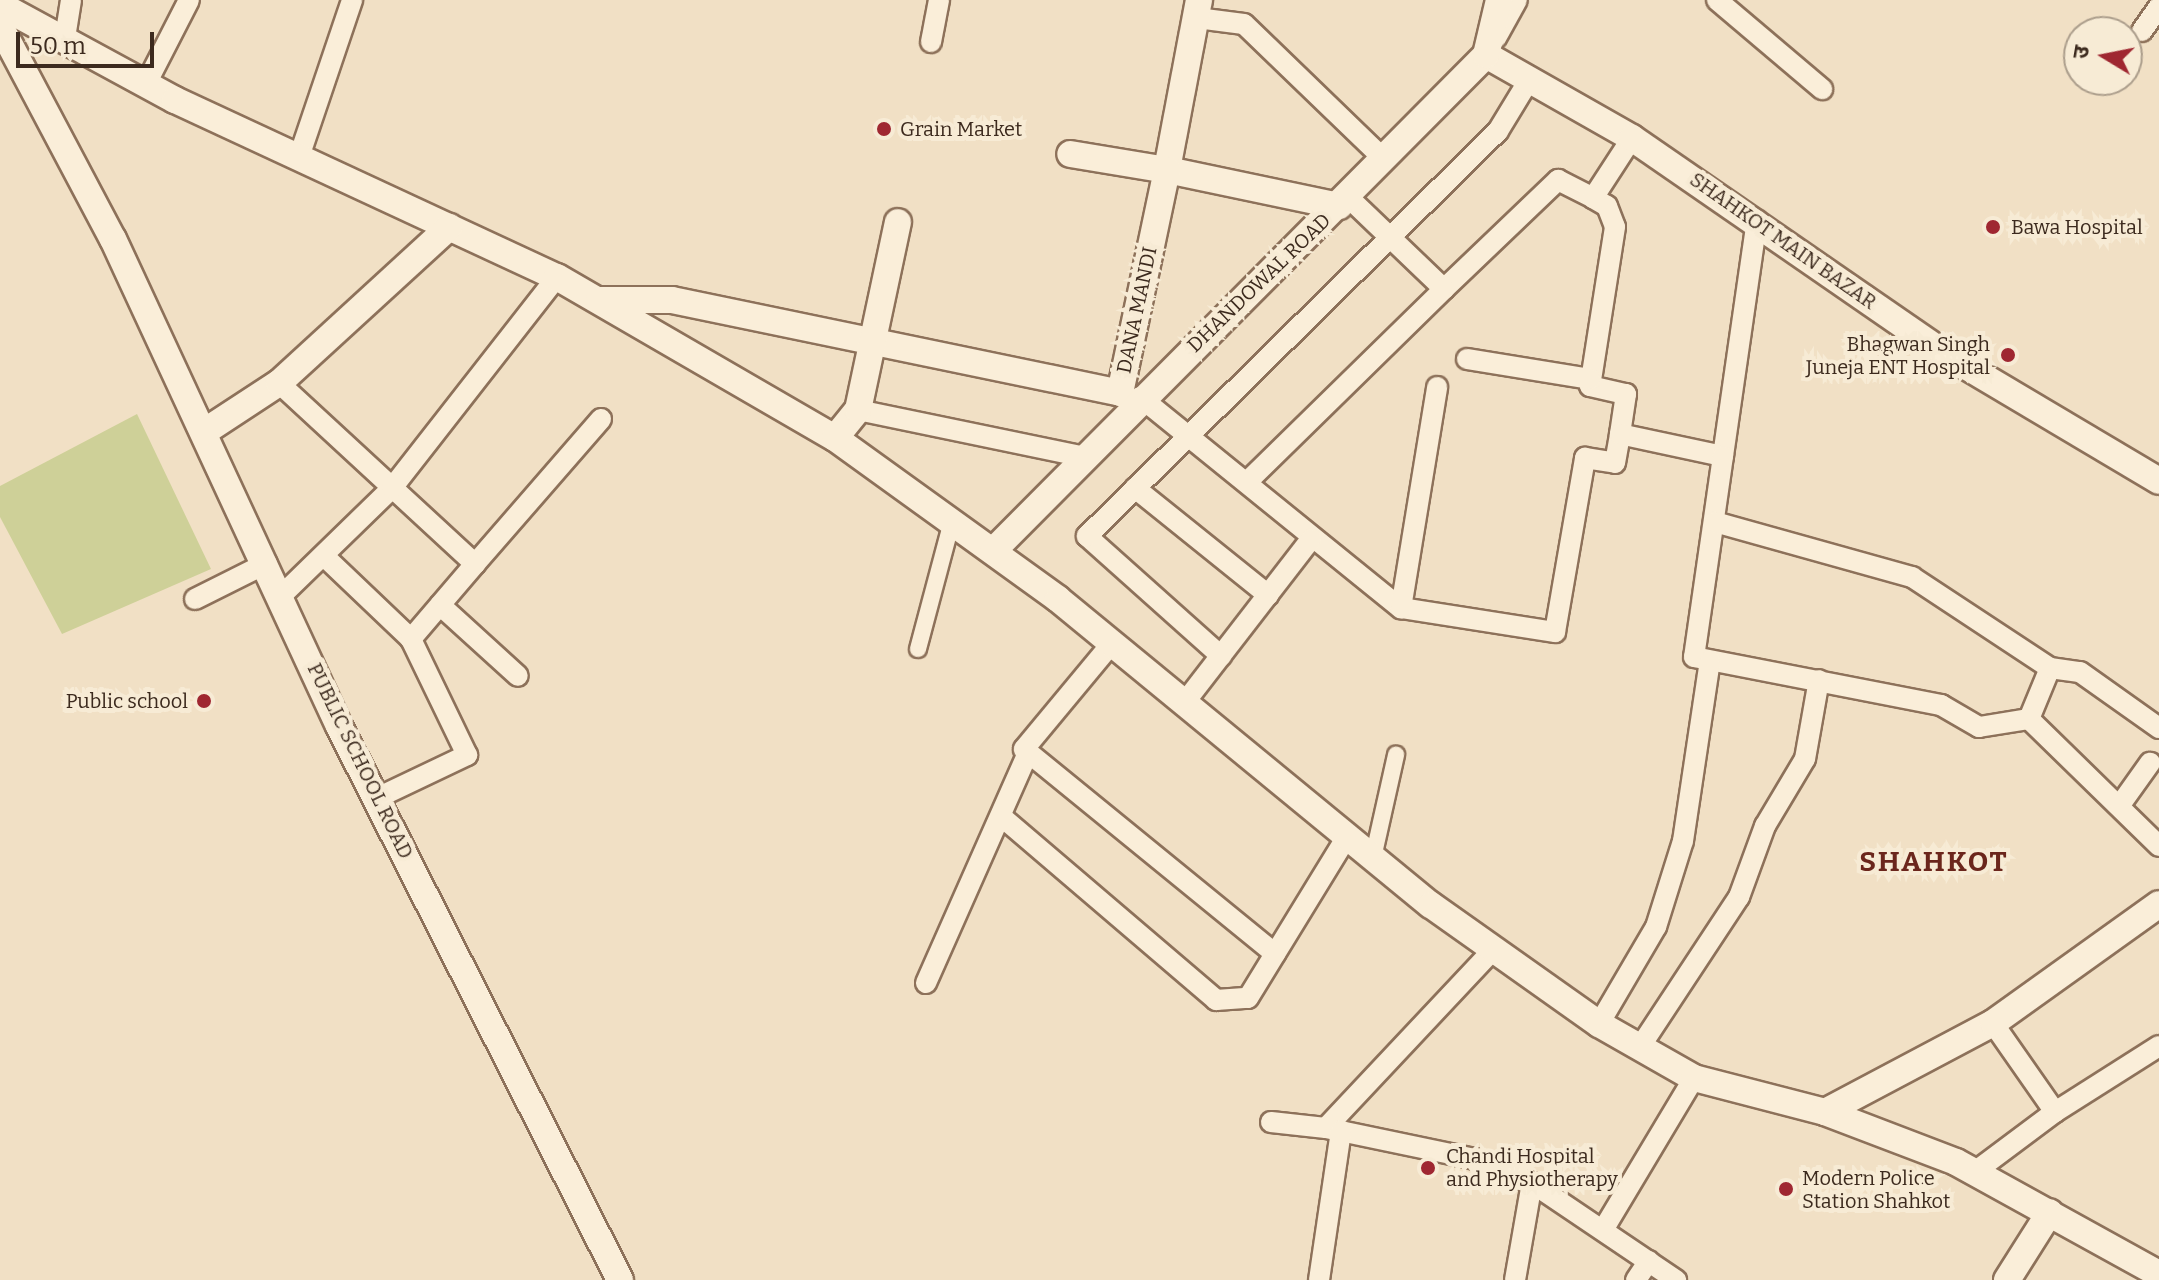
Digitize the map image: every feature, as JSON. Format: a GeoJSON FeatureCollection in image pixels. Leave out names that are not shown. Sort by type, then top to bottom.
{"type":"FeatureCollection","features":[{"type":"Feature","properties":{"kind":"street"},"geometry":{"type":"LineString","coordinates":[[65,38],[71,0]]}},
{"type":"Feature","properties":{"kind":"street"},"geometry":{"type":"LineString","coordinates":[[146,84],[189,0]]}},
{"type":"Feature","properties":{"kind":"street"},"geometry":{"type":"LineString","coordinates":[[300,154],[352,0]]}},
{"type":"Feature","properties":{"kind":"street"},"geometry":{"type":"LineString","coordinates":[[931,42],[939,0]]}},
{"type":"Feature","properties":{"kind":"street"},"geometry":{"type":"LineString","coordinates":[[1486,55],[1499,0]]}},
{"type":"Feature","properties":{"kind":"street"},"geometry":{"type":"LineString","coordinates":[[1486,55],[1517,0]]}},
{"type":"Feature","properties":{"kind":"street"},"geometry":{"type":"LineString","coordinates":[[1717,0],[1822,89]]}},
{"type":"Feature","properties":{"kind":"street"},"geometry":{"type":"LineString","coordinates":[[0,5],[146,84],[557,277],[835,438],[993,551],[1112,643],[1346,838],[1491,952],[1599,1024],[1694,1078],[1825,1112],[1976,1171],[2159,1274]]}},
{"type":"Feature","properties":{"kind":"street"},"geometry":{"type":"LineString","coordinates":[[2143,30],[2159,7]]}},
{"type":"Feature","properties":{"kind":"street"},"geometry":{"type":"LineString","coordinates":[[1167,170],[1198,9],[1244,24],[1385,160]]}},
{"type":"Feature","properties":{"kind":"street","name":"PUBLIC SCHOOL ROAD"},"geometry":{"type":"LineString","coordinates":[[0,26],[113,239],[267,563],[269,580],[283,594],[377,798],[620,1280]]}},
{"type":"Feature","properties":{"kind":"street","name":"SHAHKOT MAIN BAZAR"},"geometry":{"type":"LineString","coordinates":[[1486,55],[1632,138],[1757,220],[1942,352],[2157,476]]}},
{"type":"Feature","properties":{"kind":"street","name":"DHANDOWAL ROAD"},"geometry":{"type":"LineString","coordinates":[[1130,395],[1344,201],[1486,55]]}},
{"type":"Feature","properties":{"kind":"street"},"geometry":{"type":"LineString","coordinates":[[1221,656],[1087,536],[1498,131],[1529,80]]}},
{"type":"Feature","properties":{"kind":"street"},"geometry":{"type":"LineString","coordinates":[[1593,198],[1632,138]]}},
{"type":"Feature","properties":{"kind":"street"},"geometry":{"type":"LineString","coordinates":[[1070,154],[1344,201],[1391,237],[1444,289]]}},
{"type":"Feature","properties":{"kind":"street","name":"DANA MANDI"},"geometry":{"type":"LineString","coordinates":[[594,300],[672,300],[1130,395],[1167,170]]}},
{"type":"Feature","properties":{"kind":"street"},"geometry":{"type":"LineString","coordinates":[[993,551],[1084,457],[1115,421],[1130,395],[1190,434],[1311,539],[1401,608],[1555,632],[1585,458],[1615,463],[1626,394],[1590,386],[1615,227],[1607,206],[1558,180],[1247,482]]}},
{"type":"Feature","properties":{"kind":"street"},"geometry":{"type":"LineString","coordinates":[[1757,220],[1694,657],[1941,705],[1979,727],[2029,719]]}},
{"type":"Feature","properties":{"kind":"street"},"geometry":{"type":"LineString","coordinates":[[835,438],[858,410],[898,222]]}},
{"type":"Feature","properties":{"kind":"street"},"geometry":{"type":"LineString","coordinates":[[204,432],[279,383],[449,227]]}},
{"type":"Feature","properties":{"kind":"street"},"geometry":{"type":"LineString","coordinates":[[283,594],[326,558],[392,488],[557,277]]}},
{"type":"Feature","properties":{"kind":"street"},"geometry":{"type":"LineString","coordinates":[[1467,359],[1590,379]]}},
{"type":"Feature","properties":{"kind":"street"},"geometry":{"type":"LineString","coordinates":[[279,383],[475,564]]}},
{"type":"Feature","properties":{"kind":"street"},"geometry":{"type":"LineString","coordinates":[[1401,608],[1437,387]]}},
{"type":"Feature","properties":{"kind":"street"},"geometry":{"type":"LineString","coordinates":[[858,410],[1084,457]]}},
{"type":"Feature","properties":{"kind":"street"},"geometry":{"type":"LineString","coordinates":[[411,639],[601,419]]}},
{"type":"Feature","properties":{"kind":"street"},"geometry":{"type":"LineString","coordinates":[[1620,434],[1723,456]]}},
{"type":"Feature","properties":{"kind":"street"},"geometry":{"type":"LineString","coordinates":[[1135,488],[1268,595]]}},
{"type":"Feature","properties":{"kind":"street"},"geometry":{"type":"LineString","coordinates":[[918,649],[952,521]]}},
{"type":"Feature","properties":{"kind":"street"},"geometry":{"type":"LineString","coordinates":[[1715,522],[1912,577],[2050,668],[2080,672],[2159,728]]}},
{"type":"Feature","properties":{"kind":"street"},"geometry":{"type":"LineString","coordinates":[[1185,702],[1311,539]]}},
{"type":"Feature","properties":{"kind":"street"},"geometry":{"type":"LineString","coordinates":[[326,558],[411,639],[467,755],[377,798]]}},
{"type":"Feature","properties":{"kind":"street"},"geometry":{"type":"LineString","coordinates":[[195,599],[267,563]]}},
{"type":"Feature","properties":{"kind":"street"},"geometry":{"type":"LineString","coordinates":[[440,605],[518,676]]}},
{"type":"Feature","properties":{"kind":"street"},"geometry":{"type":"LineString","coordinates":[[926,983],[1028,753],[1112,643]]}},
{"type":"Feature","properties":{"kind":"street"},"geometry":{"type":"LineString","coordinates":[[1599,1024],[1656,927],[1683,841],[1710,661]]}},
{"type":"Feature","properties":{"kind":"street"},"geometry":{"type":"LineString","coordinates":[[2029,719],[2050,668]]}},
{"type":"Feature","properties":{"kind":"street"},"geometry":{"type":"LineString","coordinates":[[1640,1047],[1739,897],[1765,826],[1805,759],[1819,680]]}},
{"type":"Feature","properties":{"kind":"street"},"geometry":{"type":"LineString","coordinates":[[2029,719],[2159,846]]}},
{"type":"Feature","properties":{"kind":"street"},"geometry":{"type":"LineString","coordinates":[[1028,753],[1275,954]]}},
{"type":"Feature","properties":{"kind":"street"},"geometry":{"type":"LineString","coordinates":[[1373,858],[1396,755]]}},
{"type":"Feature","properties":{"kind":"street"},"geometry":{"type":"LineString","coordinates":[[2120,805],[2150,763]]}},
{"type":"Feature","properties":{"kind":"street"},"geometry":{"type":"LineString","coordinates":[[1002,817],[1216,1000],[1248,998],[1346,838]]}},
{"type":"Feature","properties":{"kind":"street"},"geometry":{"type":"LineString","coordinates":[[1825,1112],[1993,1023],[2159,904]]}},
{"type":"Feature","properties":{"kind":"street"},"geometry":{"type":"LineString","coordinates":[[1319,1280],[1333,1129],[1491,952]]}},
{"type":"Feature","properties":{"kind":"street"},"geometry":{"type":"LineString","coordinates":[[1993,1023],[2055,1112]]}},
{"type":"Feature","properties":{"kind":"street"},"geometry":{"type":"LineString","coordinates":[[1976,1171],[2055,1112],[2159,1046]]}},
{"type":"Feature","properties":{"kind":"street"},"geometry":{"type":"LineString","coordinates":[[1603,1230],[1694,1078]]}},
{"type":"Feature","properties":{"kind":"street"},"geometry":{"type":"LineString","coordinates":[[1271,1122],[1333,1129],[1475,1159],[1532,1183],[1676,1280]]}},
{"type":"Feature","properties":{"kind":"street"},"geometry":{"type":"LineString","coordinates":[[1515,1280],[1532,1183]]}},
{"type":"Feature","properties":{"kind":"street"},"geometry":{"type":"LineString","coordinates":[[2007,1280],[2050,1212]]}},
{"type":"Feature","properties":{"kind":"street"},"geometry":{"type":"LineString","coordinates":[[1636,1280],[1649,1261]]}},
{"type":"Feature","properties":{"kind":"green space"},"geometry":{"type":"Polygon","coordinates":[[[137,414],[211,569],[62,634],[0,517],[0,486],[137,414]]]}},
{"type":"Feature","properties":{"kind":"place","name":"Grain Market"},"geometry":{"type":"Point","coordinates":[884,129]}},
{"type":"Feature","properties":{"kind":"place","name":"Bawa Hospital"},"geometry":{"type":"Point","coordinates":[1993,227]}},
{"type":"Feature","properties":{"kind":"place","name":"Bhagwan Singh Juneja ENT Hospital"},"geometry":{"type":"Point","coordinates":[2008,355]}},
{"type":"Feature","properties":{"kind":"place","name":"Public school"},"geometry":{"type":"Point","coordinates":[204,701]}},
{"type":"Feature","properties":{"kind":"place","name":"Chandi Hospital and Physiotherapy"},"geometry":{"type":"Point","coordinates":[1428,1168]}},
{"type":"Feature","properties":{"kind":"place","name":"Modern Police Station Shahkot"},"geometry":{"type":"Point","coordinates":[1786,1189]}},
{"type":"Feature","properties":{"kind":"district","name":"SHAHKOT"},"geometry":{"type":"Point","coordinates":[1934,862]}}]}
